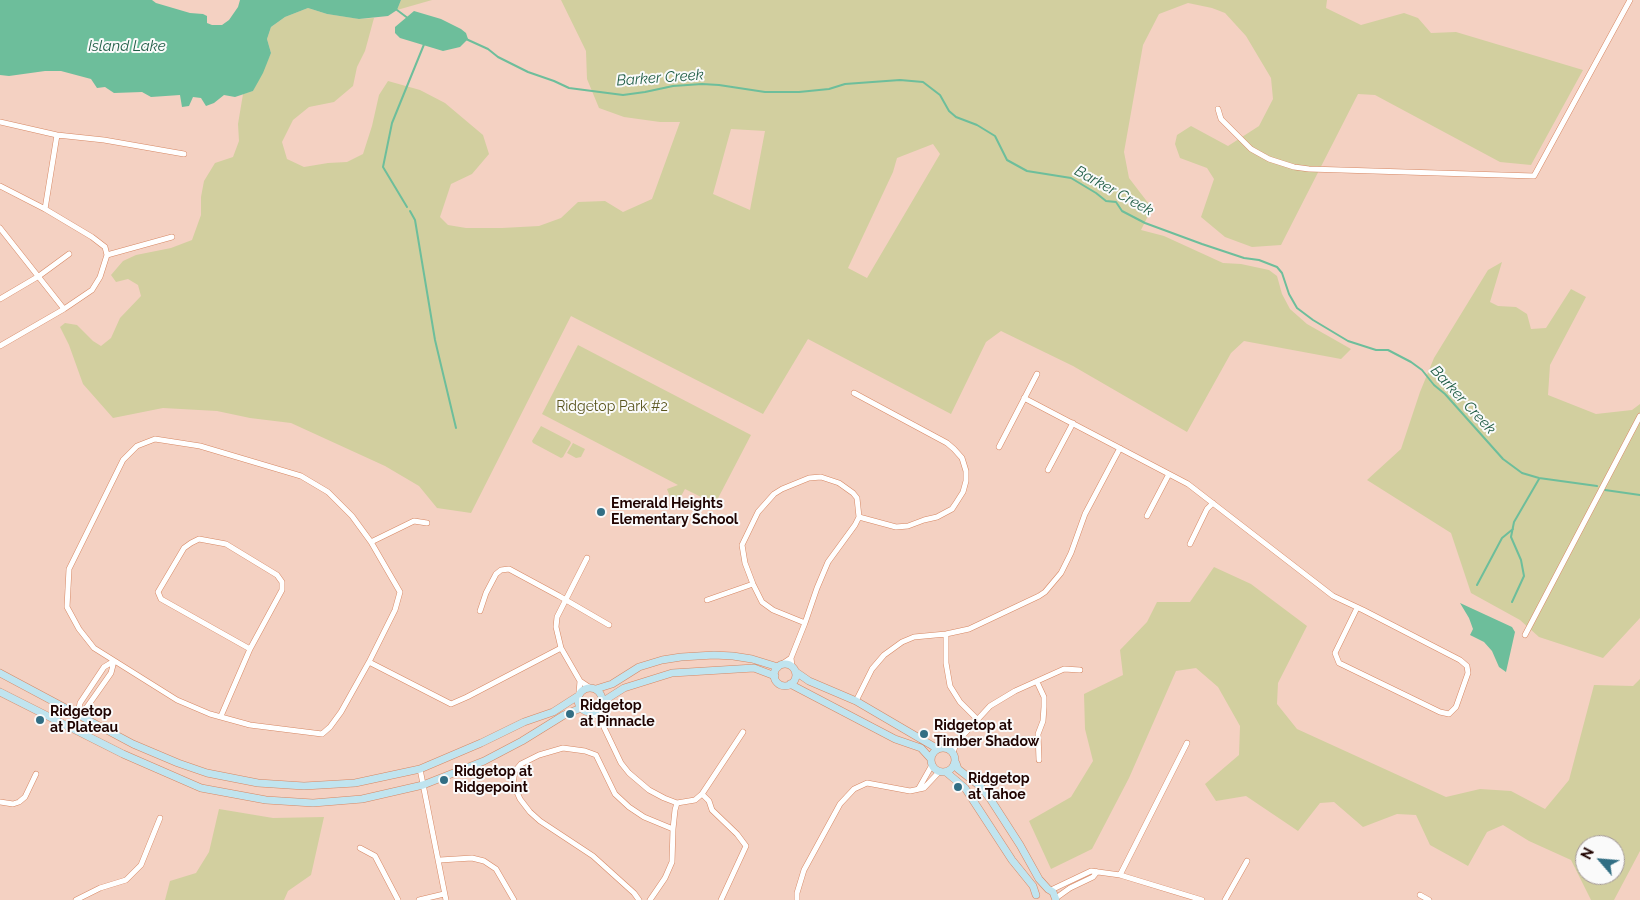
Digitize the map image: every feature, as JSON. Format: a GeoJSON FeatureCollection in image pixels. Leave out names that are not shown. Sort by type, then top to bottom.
{"type":"FeatureCollection","features":[{"type":"Feature","properties":{"kind":"main road"},"geometry":{"type":"LineString","coordinates":[[0,674],[133,744],[178,763],[207,773],[258,783],[304,786],[347,784],[380,779],[420,769],[524,722],[553,712],[592,688],[609,686],[639,667],[662,660],[714,655],[752,659],[794,669],[809,681],[856,701],[948,749],[958,769],[981,787],[992,800],[1039,879],[1056,899]]}},
{"type":"Feature","properties":{"kind":"main road"},"geometry":{"type":"LineString","coordinates":[[775,676],[780,666]]}},
{"type":"Feature","properties":{"kind":"main road"},"geometry":{"type":"LineString","coordinates":[[578,695],[577,701],[581,708],[590,712],[595,711],[600,704],[624,688],[672,673],[754,668],[775,676],[780,684],[790,684],[895,739],[921,748],[931,762],[965,788],[1012,860],[1033,886],[1036,898]]}},
{"type":"Feature","properties":{"kind":"main road"},"geometry":{"type":"LineString","coordinates":[[790,684],[795,679],[794,669]]}},
{"type":"Feature","properties":{"kind":"main road"},"geometry":{"type":"LineString","coordinates":[[592,688],[601,694],[600,704]]}},
{"type":"Feature","properties":{"kind":"main road"},"geometry":{"type":"LineString","coordinates":[[0,692],[123,754],[201,788],[266,800],[305,802],[362,798],[423,785],[484,760],[522,741],[564,714],[581,708]]}},
{"type":"Feature","properties":{"kind":"main road"},"geometry":{"type":"LineString","coordinates":[[931,762],[932,754],[948,749]]}},
{"type":"Feature","properties":{"kind":"main road"},"geometry":{"type":"LineString","coordinates":[[943,772],[952,769],[956,763]]}},
{"type":"Feature","properties":{"kind":"main road"},"geometry":{"type":"LineString","coordinates":[[1036,898],[1042,890],[1049,890]]}},
{"type":"Feature","properties":{"kind":"street"},"geometry":{"type":"LineString","coordinates":[[1218,109],[1220,119],[1251,148],[1269,159],[1294,167],[1333,170],[1534,176],[1630,0]]}},
{"type":"Feature","properties":{"kind":"street"},"geometry":{"type":"LineString","coordinates":[[0,122],[57,134],[184,154]]}},
{"type":"Feature","properties":{"kind":"street"},"geometry":{"type":"LineString","coordinates":[[45,209],[57,134]]}},
{"type":"Feature","properties":{"kind":"street"},"geometry":{"type":"LineString","coordinates":[[0,186],[92,236],[105,247],[107,255],[100,277],[92,290],[64,309],[0,346]]}},
{"type":"Feature","properties":{"kind":"street"},"geometry":{"type":"LineString","coordinates":[[0,228],[64,309]]}},
{"type":"Feature","properties":{"kind":"street"},"geometry":{"type":"LineString","coordinates":[[107,255],[172,237]]}},
{"type":"Feature","properties":{"kind":"street"},"geometry":{"type":"LineString","coordinates":[[0,299],[39,276],[69,254]]}},
{"type":"Feature","properties":{"kind":"street"},"geometry":{"type":"LineString","coordinates":[[999,447],[1037,374]]}},
{"type":"Feature","properties":{"kind":"street"},"geometry":{"type":"LineString","coordinates":[[854,393],[947,443],[962,458],[966,471],[964,487],[956,503],[952,509],[937,517],[908,526],[896,527],[859,517]]}},
{"type":"Feature","properties":{"kind":"street"},"geometry":{"type":"LineString","coordinates":[[1024,398],[1188,484],[1332,596],[1357,608],[1460,660],[1467,666],[1468,674],[1456,707],[1449,714],[1440,712],[1339,662],[1335,653],[1357,608]]}},
{"type":"Feature","properties":{"kind":"street"},"geometry":{"type":"LineString","coordinates":[[1525,635],[1640,416]]}},
{"type":"Feature","properties":{"kind":"street"},"geometry":{"type":"LineString","coordinates":[[1048,470],[1073,423]]}},
{"type":"Feature","properties":{"kind":"street"},"geometry":{"type":"LineString","coordinates":[[155,440],[200,446],[301,476],[328,492],[352,516],[371,542],[400,592],[395,610],[369,662],[341,712],[330,728],[322,734],[250,725],[221,716],[177,700],[114,661],[94,648],[79,629],[67,607],[69,569],[123,460],[137,446],[155,440]]}},
{"type":"Feature","properties":{"kind":"street"},"geometry":{"type":"LineString","coordinates":[[856,701],[872,669],[884,655],[902,642],[914,637],[961,632],[993,619],[1039,596],[1054,583],[1071,553],[1085,514],[1120,448]]}},
{"type":"Feature","properties":{"kind":"street"},"geometry":{"type":"LineString","coordinates":[[1147,516],[1169,474]]}},
{"type":"Feature","properties":{"kind":"street"},"geometry":{"type":"LineString","coordinates":[[780,666],[791,658],[805,623],[828,562],[855,526],[859,517],[857,498],[847,487],[821,477],[809,478],[782,489],[764,504],[744,538],[742,552],[753,584],[767,607],[805,623]]}},
{"type":"Feature","properties":{"kind":"street"},"geometry":{"type":"LineString","coordinates":[[1190,544],[1213,503]]}},
{"type":"Feature","properties":{"kind":"street"},"geometry":{"type":"LineString","coordinates":[[371,542],[414,520],[427,523]]}},
{"type":"Feature","properties":{"kind":"street"},"geometry":{"type":"LineString","coordinates":[[221,716],[250,649],[282,590],[281,580],[226,544],[199,539],[191,543],[184,548],[158,592],[160,600],[250,649]]}},
{"type":"Feature","properties":{"kind":"street"},"geometry":{"type":"LineString","coordinates":[[586,558],[565,599],[557,618],[556,627],[561,648],[580,681],[592,688]]}},
{"type":"Feature","properties":{"kind":"street"},"geometry":{"type":"LineString","coordinates":[[480,610],[496,574],[501,570],[509,569],[609,625]]}},
{"type":"Feature","properties":{"kind":"street"},"geometry":{"type":"LineString","coordinates":[[707,600],[753,584]]}},
{"type":"Feature","properties":{"kind":"street"},"geometry":{"type":"LineString","coordinates":[[946,634],[946,663],[950,686],[960,702],[977,719]]}},
{"type":"Feature","properties":{"kind":"street"},"geometry":{"type":"LineString","coordinates":[[369,662],[451,704],[467,698],[561,648]]}},
{"type":"Feature","properties":{"kind":"street"},"geometry":{"type":"LineString","coordinates":[[791,658],[794,669]]}},
{"type":"Feature","properties":{"kind":"street"},"geometry":{"type":"LineString","coordinates":[[78,714],[87,708],[111,673],[114,661]]}},
{"type":"Feature","properties":{"kind":"street"},"geometry":{"type":"LineString","coordinates":[[71,728],[78,714],[80,703],[99,674],[108,663],[114,661]]}},
{"type":"Feature","properties":{"kind":"street"},"geometry":{"type":"LineString","coordinates":[[948,749],[990,706],[1015,691],[1064,669],[1080,670]]}},
{"type":"Feature","properties":{"kind":"street"},"geometry":{"type":"LineString","coordinates":[[578,695],[580,681]]}},
{"type":"Feature","properties":{"kind":"street"},"geometry":{"type":"LineString","coordinates":[[1037,682],[1044,697],[1043,721],[1038,734],[1039,760]]}},
{"type":"Feature","properties":{"kind":"street"},"geometry":{"type":"LineString","coordinates":[[599,718],[600,704]]}},
{"type":"Feature","properties":{"kind":"street"},"geometry":{"type":"LineString","coordinates":[[590,712],[599,718],[621,762],[629,773],[649,790],[664,798],[678,802],[695,800],[702,794],[743,732]]}},
{"type":"Feature","properties":{"kind":"street"},"geometry":{"type":"LineString","coordinates":[[1120,875],[1187,743]]}},
{"type":"Feature","properties":{"kind":"street"},"geometry":{"type":"LineString","coordinates":[[639,900],[634,893],[593,856],[540,821],[530,812],[520,799],[513,783],[515,771],[521,764],[539,755],[563,748],[585,751],[596,755],[615,794],[629,807],[673,829]]}},
{"type":"Feature","properties":{"kind":"street"},"geometry":{"type":"LineString","coordinates":[[919,788],[931,762]]}},
{"type":"Feature","properties":{"kind":"street"},"geometry":{"type":"LineString","coordinates":[[419,900],[445,897],[440,860],[420,769]]}},
{"type":"Feature","properties":{"kind":"street"},"geometry":{"type":"LineString","coordinates":[[797,900],[797,893],[804,870],[840,804],[854,789],[868,783],[910,791],[924,788],[943,772]]}},
{"type":"Feature","properties":{"kind":"street"},"geometry":{"type":"LineString","coordinates":[[0,802],[13,804],[19,802],[25,797],[36,774]]}},
{"type":"Feature","properties":{"kind":"street"},"geometry":{"type":"LineString","coordinates":[[702,794],[709,801],[712,810],[737,834],[746,846],[721,900]]}},
{"type":"Feature","properties":{"kind":"street"},"geometry":{"type":"LineString","coordinates":[[650,900],[665,878],[672,862],[673,829],[678,802]]}},
{"type":"Feature","properties":{"kind":"street"},"geometry":{"type":"LineString","coordinates":[[76,900],[100,888],[126,880],[140,866],[160,818]]}},
{"type":"Feature","properties":{"kind":"street"},"geometry":{"type":"LineString","coordinates":[[360,848],[375,856],[398,900]]}},
{"type":"Feature","properties":{"kind":"street"},"geometry":{"type":"LineString","coordinates":[[440,860],[472,858],[484,861],[496,869],[514,900]]}},
{"type":"Feature","properties":{"kind":"street"},"geometry":{"type":"LineString","coordinates":[[1225,900],[1247,861]]}},
{"type":"Feature","properties":{"kind":"street"},"geometry":{"type":"LineString","coordinates":[[1049,890],[1091,871],[1120,875],[1201,900]]}},
{"type":"Feature","properties":{"kind":"street"},"geometry":{"type":"LineString","coordinates":[[1056,899],[1070,888],[1094,877],[1096,872]]}},
{"type":"Feature","properties":{"kind":"street"},"geometry":{"type":"LineString","coordinates":[[1420,895],[1430,900]]}},
{"type":"Feature","properties":{"kind":"green space"},"geometry":{"type":"Polygon","coordinates":[[[401,0],[432,0],[397,10],[401,0]]]}},
{"type":"Feature","properties":{"kind":"green space"},"geometry":{"type":"Polygon","coordinates":[[[561,0],[1327,0],[1326,8],[1361,25],[1404,13],[1418,18],[1431,33],[1456,32],[1583,70],[1531,165],[1500,162],[1375,95],[1358,94],[1281,245],[1252,247],[1225,237],[1201,217],[1214,179],[1207,168],[1180,158],[1175,144],[1177,135],[1191,126],[1228,146],[1259,126],[1273,99],[1271,78],[1246,36],[1225,13],[1188,3],[1159,14],[1143,45],[1124,152],[1129,178],[1152,208],[1141,230],[1164,236],[1223,263],[1241,264],[1269,270],[1277,276],[1282,294],[1290,309],[1307,324],[1351,349],[1341,359],[1244,341],[1231,353],[1187,432],[1073,366],[1001,331],[986,342],[951,414],[808,339],[763,414],[571,316],[471,513],[437,508],[419,486],[385,466],[291,423],[250,418],[217,411],[163,408],[113,418],[83,384],[69,345],[60,327],[65,323],[77,325],[93,341],[101,346],[111,338],[120,318],[141,296],[138,285],[128,279],[116,282],[111,275],[123,261],[136,255],[171,248],[192,240],[201,215],[201,197],[204,181],[215,163],[233,157],[239,141],[238,124],[243,94],[253,91],[271,53],[267,39],[271,27],[285,17],[308,8],[327,14],[360,19],[374,18],[365,51],[357,67],[353,86],[334,102],[309,107],[293,120],[282,142],[287,159],[304,167],[347,162],[363,154],[379,95],[388,81],[420,90],[445,103],[483,135],[489,154],[472,174],[451,184],[440,217],[448,225],[466,228],[539,226],[561,218],[578,202],[605,201],[623,212],[652,199],[680,122],[660,122],[624,117],[599,108],[587,79],[586,51],[561,0]],[[731,129],[713,194],[750,210],[765,131],[731,129]],[[933,144],[897,158],[893,172],[848,268],[867,278],[940,154],[933,144]]]}},
{"type":"Feature","properties":{"kind":"green space"},"geometry":{"type":"Polygon","coordinates":[[[1502,262],[1490,302],[1498,306],[1516,307],[1527,314],[1531,329],[1546,328],[1571,289],[1586,297],[1550,365],[1548,395],[1596,414],[1632,410],[1640,404],[1640,618],[1603,658],[1539,637],[1520,620],[1471,593],[1451,533],[1367,480],[1401,449],[1420,392],[1434,358],[1488,270],[1502,262]]]}},
{"type":"Feature","properties":{"kind":"green space","name":"Ridgetop Park #2"},"geometry":{"type":"Polygon","coordinates":[[[578,345],[751,435],[715,504],[685,489],[680,498],[671,500],[667,489],[678,485],[542,414],[578,345]]]}},
{"type":"Feature","properties":{"kind":"green space"},"geometry":{"type":"Polygon","coordinates":[[[541,426],[570,441],[571,443],[563,457],[561,458],[533,443],[532,441],[541,426]]]}},
{"type":"Feature","properties":{"kind":"green space"},"geometry":{"type":"Polygon","coordinates":[[[573,443],[585,449],[581,457],[576,458],[567,453],[573,443]]]}},
{"type":"Feature","properties":{"kind":"green space"},"geometry":{"type":"Polygon","coordinates":[[[1214,567],[1251,584],[1307,626],[1278,683],[1277,704],[1297,729],[1446,797],[1480,789],[1511,791],[1545,809],[1569,780],[1594,685],[1633,686],[1640,679],[1640,851],[1625,879],[1625,835],[1575,835],[1575,868],[1571,860],[1529,841],[1503,825],[1487,832],[1468,866],[1430,845],[1416,815],[1397,814],[1363,827],[1334,802],[1320,803],[1298,831],[1246,796],[1216,801],[1205,784],[1239,755],[1240,726],[1218,687],[1196,668],[1176,671],[1129,778],[1092,849],[1051,869],[1029,821],[1071,797],[1093,761],[1085,729],[1084,694],[1123,675],[1120,650],[1147,622],[1157,602],[1190,602],[1214,567]]]}},
{"type":"Feature","properties":{"kind":"green space"},"geometry":{"type":"Polygon","coordinates":[[[219,809],[273,818],[324,817],[311,875],[288,891],[284,900],[165,900],[170,881],[196,873],[209,852],[219,809]]]}},
{"type":"Feature","properties":{"kind":"green space"},"geometry":{"type":"Polygon","coordinates":[[[1584,885],[1622,885],[1614,900],[1591,900],[1584,885]]]}},
{"type":"Feature","properties":{"kind":"water","name":"Island Lake"},"geometry":{"type":"Polygon","coordinates":[[[0,0],[152,0],[156,3],[190,13],[203,14],[207,16],[207,23],[222,25],[229,20],[238,7],[240,0],[401,0],[397,10],[388,16],[359,19],[327,14],[308,8],[285,17],[271,27],[267,39],[271,53],[253,91],[235,97],[224,95],[214,103],[206,106],[201,98],[193,97],[189,106],[182,107],[180,95],[151,97],[142,92],[114,93],[105,87],[97,88],[91,79],[61,71],[45,71],[9,76],[0,75],[0,0]]]}},
{"type":"Feature","properties":{"kind":"water"},"geometry":{"type":"Polygon","coordinates":[[[414,11],[441,19],[461,29],[466,33],[468,39],[460,47],[443,51],[400,38],[395,33],[395,27],[414,11]]]}},
{"type":"Feature","properties":{"kind":"water"},"geometry":{"type":"Polygon","coordinates":[[[1460,603],[1512,627],[1515,632],[1506,672],[1499,667],[1492,651],[1484,642],[1470,635],[1473,629],[1460,603]]]}},
{"type":"Feature","properties":{"kind":"waterway"},"geometry":{"type":"LineString","coordinates":[[397,10],[409,19]]}},
{"type":"Feature","properties":{"kind":"waterway","name":"Barker Creek"},"geometry":{"type":"LineString","coordinates":[[466,39],[488,49],[498,57],[528,72],[569,88],[623,95],[673,86],[702,84],[765,92],[799,92],[829,89],[845,84],[900,80],[923,82],[940,95],[949,111],[956,117],[977,125],[995,136],[1007,160],[1027,171],[1071,178],[1106,201],[1116,202],[1122,211],[1145,223],[1202,244],[1277,267],[1282,273],[1289,294],[1297,308],[1348,341],[1376,350],[1388,350],[1422,370],[1503,459],[1522,473],[1539,478],[1597,486]]}},
{"type":"Feature","properties":{"kind":"waterway"},"geometry":{"type":"LineString","coordinates":[[407,207],[383,167],[392,123],[425,42]]}},
{"type":"Feature","properties":{"kind":"waterway"},"geometry":{"type":"LineString","coordinates":[[410,211],[415,220],[435,340],[456,428]]}},
{"type":"Feature","properties":{"kind":"waterway"},"geometry":{"type":"LineString","coordinates":[[1512,602],[1524,576],[1521,560],[1511,537],[1514,522],[1539,479]]}},
{"type":"Feature","properties":{"kind":"waterway","name":"Barker Creek"},"geometry":{"type":"LineString","coordinates":[[1605,490],[1640,495]]}},
{"type":"Feature","properties":{"kind":"waterway"},"geometry":{"type":"LineString","coordinates":[[1477,585],[1502,538],[1513,529]]}},
{"type":"Feature","properties":{"kind":"place","name":"Emerald Heights Elementary School"},"geometry":{"type":"Point","coordinates":[601,512]}},
{"type":"Feature","properties":{"kind":"place","name":"Ridgetop at Pinnacle"},"geometry":{"type":"Point","coordinates":[570,714]}},
{"type":"Feature","properties":{"kind":"place","name":"Ridgetop at Plateau"},"geometry":{"type":"Point","coordinates":[40,720]}},
{"type":"Feature","properties":{"kind":"place","name":"Ridgetop at Timber Shadow"},"geometry":{"type":"Point","coordinates":[924,734]}},
{"type":"Feature","properties":{"kind":"place","name":"Ridgetop at Ridgepoint"},"geometry":{"type":"Point","coordinates":[444,780]}},
{"type":"Feature","properties":{"kind":"place","name":"Ridgetop at Tahoe"},"geometry":{"type":"Point","coordinates":[958,787]}}]}
